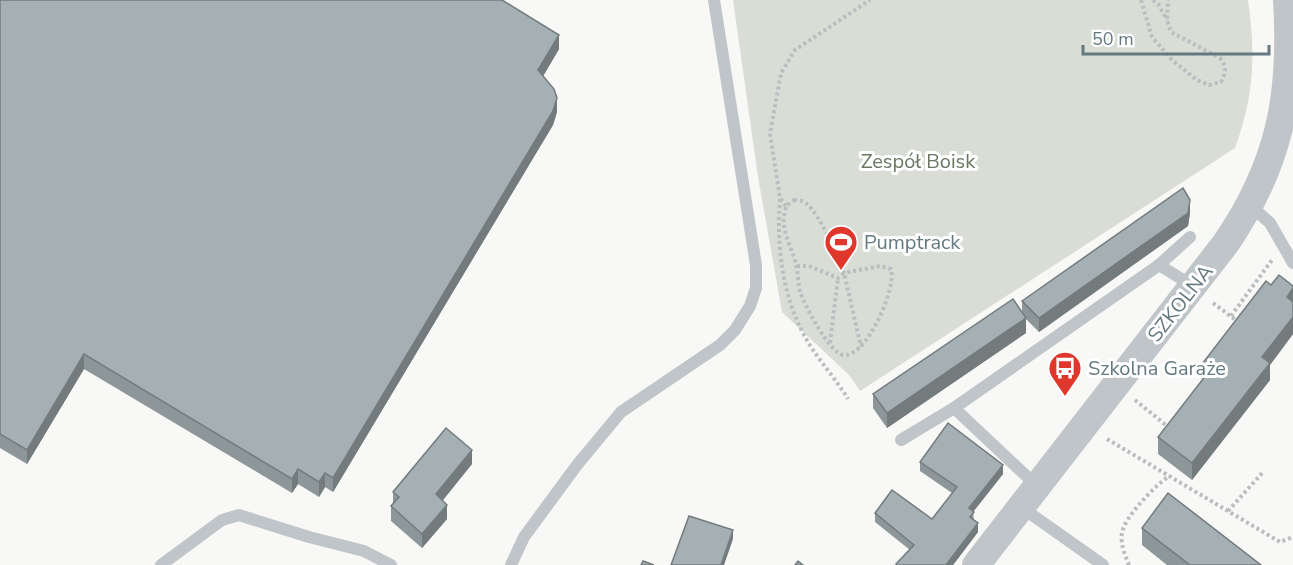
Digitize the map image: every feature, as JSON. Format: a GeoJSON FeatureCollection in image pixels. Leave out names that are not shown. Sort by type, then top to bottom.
{"type":"FeatureCollection","features":[{"type":"Feature","properties":{"kind":"street","name":"SZKOLNA"},"geometry":{"type":"LineString","coordinates":[[976,565],[1029,497],[1202,293],[1226,243],[1250,205],[1276,146],[1290,89],[1287,0]]}},
{"type":"Feature","properties":{"kind":"lane"},"geometry":{"type":"LineString","coordinates":[[511,565],[524,537],[577,465],[621,412],[720,345],[735,330],[750,306],[756,288],[756,265],[714,0]]}},
{"type":"Feature","properties":{"kind":"lane"},"geometry":{"type":"LineString","coordinates":[[1250,205],[1270,223],[1293,263]]}},
{"type":"Feature","properties":{"kind":"lane"},"geometry":{"type":"LineString","coordinates":[[901,440],[954,408],[1159,265],[1190,237]]}},
{"type":"Feature","properties":{"kind":"lane"},"geometry":{"type":"LineString","coordinates":[[1159,265],[1202,293]]}},
{"type":"Feature","properties":{"kind":"lane"},"geometry":{"type":"LineString","coordinates":[[954,408],[1029,497],[1103,565]]}},
{"type":"Feature","properties":{"kind":"lane"},"geometry":{"type":"LineString","coordinates":[[161,565],[222,520],[239,515],[364,551],[390,565]]}},
{"type":"Feature","properties":{"kind":"path"},"geometry":{"type":"LineString","coordinates":[[848,399],[808,343],[790,306],[780,242],[780,198],[770,134],[781,73],[795,50],[870,0]]}},
{"type":"Feature","properties":{"kind":"path"},"geometry":{"type":"LineString","coordinates":[[1141,0],[1152,37],[1172,60],[1197,80],[1209,85],[1221,81],[1226,72],[1225,65],[1220,58],[1171,32],[1167,20],[1158,4],[1153,0]]}},
{"type":"Feature","properties":{"kind":"path"},"geometry":{"type":"LineString","coordinates":[[1167,20],[1168,0]]}},
{"type":"Feature","properties":{"kind":"path"},"geometry":{"type":"LineString","coordinates":[[780,198],[786,206],[784,225],[797,266],[800,291],[813,320],[830,344],[837,352],[845,356],[861,347],[881,316],[893,275],[891,269],[880,266],[844,273],[838,278],[830,344]]}},
{"type":"Feature","properties":{"kind":"path"},"geometry":{"type":"LineString","coordinates":[[786,206],[794,200],[807,203],[841,261],[861,347]]}},
{"type":"Feature","properties":{"kind":"path"},"geometry":{"type":"LineString","coordinates":[[1231,316],[1283,244]]}},
{"type":"Feature","properties":{"kind":"path"},"geometry":{"type":"LineString","coordinates":[[797,266],[809,266],[838,278]]}},
{"type":"Feature","properties":{"kind":"path"},"geometry":{"type":"LineString","coordinates":[[1247,294],[1258,292]]}},
{"type":"Feature","properties":{"kind":"path"},"geometry":{"type":"LineString","coordinates":[[1202,293],[1237,321]]}},
{"type":"Feature","properties":{"kind":"path"},"geometry":{"type":"LineString","coordinates":[[1134,399],[1167,426]]}},
{"type":"Feature","properties":{"kind":"path"},"geometry":{"type":"LineString","coordinates":[[1104,437],[1280,542],[1293,537]]}},
{"type":"Feature","properties":{"kind":"path"},"geometry":{"type":"LineString","coordinates":[[1228,511],[1264,471]]}},
{"type":"Feature","properties":{"kind":"path"},"geometry":{"type":"LineString","coordinates":[[1129,565],[1122,542],[1122,531],[1133,514],[1169,476]]}},
{"type":"Feature","properties":{"kind":"green space","name":"Zespół Boisk"},"geometry":{"type":"Polygon","coordinates":[[[733,0],[1248,0],[1252,39],[1250,93],[1235,148],[860,391],[849,375],[782,312],[758,177],[733,0]]]}},
{"type":"Feature","properties":{"kind":"building"},"geometry":{"type":"Polygon","coordinates":[[[0,0],[502,0],[559,35],[538,70],[554,89],[557,98],[553,111],[333,478],[325,473],[319,482],[298,469],[292,479],[84,354],[27,450],[0,434],[0,0]]]}},
{"type":"Feature","properties":{"kind":"building"},"geometry":{"type":"Polygon","coordinates":[[[1183,188],[1190,200],[1188,213],[1039,318],[1022,301],[1183,188]]]}},
{"type":"Feature","properties":{"kind":"building"},"geometry":{"type":"Polygon","coordinates":[[[1279,275],[1293,286],[1287,297],[1293,302],[1293,317],[1262,357],[1270,363],[1192,463],[1158,437],[1210,370],[1202,364],[1266,281],[1271,285],[1279,275]]]}},
{"type":"Feature","properties":{"kind":"building"},"geometry":{"type":"Polygon","coordinates":[[[1013,299],[1026,318],[887,413],[873,394],[1013,299]]]}},
{"type":"Feature","properties":{"kind":"building"},"geometry":{"type":"Polygon","coordinates":[[[948,423],[1003,465],[969,508],[974,512],[970,517],[978,523],[946,565],[897,565],[914,545],[875,513],[892,490],[932,519],[957,487],[920,462],[948,423]]]}},
{"type":"Feature","properties":{"kind":"building"},"geometry":{"type":"Polygon","coordinates":[[[446,428],[472,450],[436,494],[447,505],[422,534],[391,506],[399,497],[393,492],[446,428]]]}},
{"type":"Feature","properties":{"kind":"building"},"geometry":{"type":"Polygon","coordinates":[[[1168,493],[1261,565],[1190,565],[1142,528],[1168,493]]]}},
{"type":"Feature","properties":{"kind":"building"},"geometry":{"type":"Polygon","coordinates":[[[689,516],[733,530],[721,565],[671,565],[689,516]]]}},
{"type":"Feature","properties":{"kind":"building"},"geometry":{"type":"Polygon","coordinates":[[[643,561],[654,565],[641,565],[643,561]]]}},
{"type":"Feature","properties":{"kind":"place","name":"Pumptrack"},"geometry":{"type":"Point","coordinates":[841,271]}},
{"type":"Feature","properties":{"kind":"place","name":"Szkolna Garaże"},"geometry":{"type":"Point","coordinates":[1065,397]}}]}
